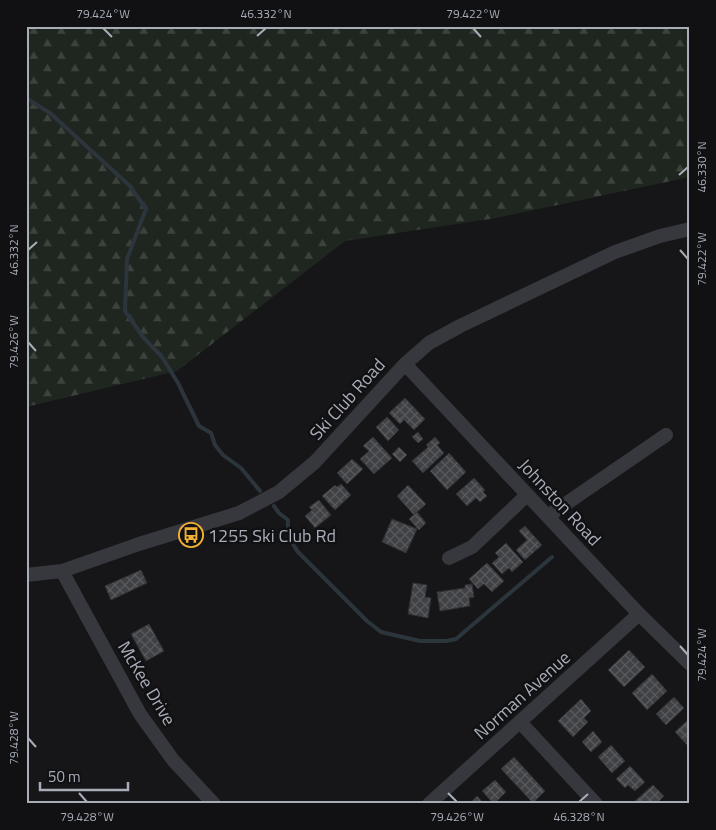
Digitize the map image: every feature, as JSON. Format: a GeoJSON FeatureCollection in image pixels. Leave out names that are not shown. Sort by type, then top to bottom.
{"type":"FeatureCollection","features":[{"type":"Feature","properties":{"kind":"street","name":"Ski Club Road"},"geometry":{"type":"LineString","coordinates":[[26,574],[62,571],[139,544],[239,513],[279,492],[315,462],[405,364],[429,343],[460,326],[615,252],[660,236],[690,229]]}},
{"type":"Feature","properties":{"kind":"street","name":"Johnston Road"},"geometry":{"type":"LineString","coordinates":[[405,364],[639,614],[690,664]]}},
{"type":"Feature","properties":{"kind":"street"},"geometry":{"type":"LineString","coordinates":[[548,516],[666,435]]}},
{"type":"Feature","properties":{"kind":"street"},"geometry":{"type":"LineString","coordinates":[[449,558],[472,547],[526,495]]}},
{"type":"Feature","properties":{"kind":"street","name":"McKee Drive"},"geometry":{"type":"LineString","coordinates":[[62,571],[140,714],[173,760],[214,804]]}},
{"type":"Feature","properties":{"kind":"street","name":"Norman Avenue"},"geometry":{"type":"LineString","coordinates":[[429,804],[639,614]]}},
{"type":"Feature","properties":{"kind":"street"},"geometry":{"type":"LineString","coordinates":[[520,722],[596,804]]}},
{"type":"Feature","properties":{"kind":"green space"},"geometry":{"type":"Polygon","coordinates":[[[26,26],[690,26],[690,177],[496,218],[345,241],[177,371],[26,407],[26,26]]]}},
{"type":"Feature","properties":{"kind":"building"},"geometry":{"type":"Polygon","coordinates":[[[405,398],[425,419],[414,430],[404,420],[400,424],[389,413],[405,398]]]}},
{"type":"Feature","properties":{"kind":"building"},"geometry":{"type":"Polygon","coordinates":[[[387,417],[399,430],[388,441],[376,427],[387,417]]]}},
{"type":"Feature","properties":{"kind":"building"},"geometry":{"type":"Polygon","coordinates":[[[418,432],[423,439],[418,443],[412,437],[418,432]]]}},
{"type":"Feature","properties":{"kind":"building"},"geometry":{"type":"Polygon","coordinates":[[[373,437],[392,458],[374,474],[360,459],[369,451],[363,446],[373,437]]]}},
{"type":"Feature","properties":{"kind":"building"},"geometry":{"type":"Polygon","coordinates":[[[435,437],[440,443],[437,445],[444,453],[423,473],[412,461],[428,447],[426,445],[435,437]]]}},
{"type":"Feature","properties":{"kind":"building"},"geometry":{"type":"Polygon","coordinates":[[[399,447],[407,455],[400,462],[392,454],[399,447]]]}},
{"type":"Feature","properties":{"kind":"building"},"geometry":{"type":"Polygon","coordinates":[[[449,453],[466,472],[447,490],[430,471],[449,453]]]}},
{"type":"Feature","properties":{"kind":"building"},"geometry":{"type":"Polygon","coordinates":[[[352,459],[363,469],[347,484],[337,473],[352,459]]]}},
{"type":"Feature","properties":{"kind":"building"},"geometry":{"type":"Polygon","coordinates":[[[474,478],[485,490],[483,492],[487,496],[480,502],[476,498],[467,506],[456,494],[474,478]]]}},
{"type":"Feature","properties":{"kind":"building"},"geometry":{"type":"Polygon","coordinates":[[[341,484],[351,495],[335,510],[322,496],[335,485],[337,487],[341,484]]]}},
{"type":"Feature","properties":{"kind":"building"},"geometry":{"type":"Polygon","coordinates":[[[408,485],[426,504],[414,515],[397,496],[408,485]]]}},
{"type":"Feature","properties":{"kind":"building"},"geometry":{"type":"Polygon","coordinates":[[[319,500],[331,515],[315,528],[305,516],[312,510],[309,507],[319,500]]]}},
{"type":"Feature","properties":{"kind":"building"},"geometry":{"type":"Polygon","coordinates":[[[417,512],[426,523],[419,530],[409,519],[417,512]]]}},
{"type":"Feature","properties":{"kind":"building"},"geometry":{"type":"Polygon","coordinates":[[[392,519],[417,529],[406,553],[382,542],[392,519]]]}},
{"type":"Feature","properties":{"kind":"building"},"geometry":{"type":"Polygon","coordinates":[[[525,526],[542,545],[525,560],[516,550],[527,540],[519,531],[525,526]]]}},
{"type":"Feature","properties":{"kind":"building"},"geometry":{"type":"Polygon","coordinates":[[[506,543],[523,562],[512,572],[509,568],[502,574],[492,563],[499,557],[495,553],[506,543]]]}},
{"type":"Feature","properties":{"kind":"building"},"geometry":{"type":"Polygon","coordinates":[[[487,563],[504,581],[492,592],[484,584],[478,589],[469,579],[487,563]]]}},
{"type":"Feature","properties":{"kind":"building"},"geometry":{"type":"Polygon","coordinates":[[[141,570],[147,583],[111,600],[105,586],[141,570]]]}},
{"type":"Feature","properties":{"kind":"building"},"geometry":{"type":"Polygon","coordinates":[[[413,583],[427,585],[425,597],[431,598],[428,618],[408,614],[413,583]]]}},
{"type":"Feature","properties":{"kind":"building"},"geometry":{"type":"Polygon","coordinates":[[[472,584],[474,597],[469,598],[470,606],[440,611],[437,592],[465,588],[465,585],[472,584]]]}},
{"type":"Feature","properties":{"kind":"building"},"geometry":{"type":"Polygon","coordinates":[[[149,624],[164,651],[146,661],[131,634],[149,624]]]}},
{"type":"Feature","properties":{"kind":"building"},"geometry":{"type":"Polygon","coordinates":[[[629,650],[645,667],[624,687],[608,670],[629,650]]]}},
{"type":"Feature","properties":{"kind":"building"},"geometry":{"type":"Polygon","coordinates":[[[652,674],[667,691],[647,710],[632,693],[652,674]]]}},
{"type":"Feature","properties":{"kind":"building"},"geometry":{"type":"Polygon","coordinates":[[[674,697],[684,708],[666,725],[656,714],[674,697]]]}},
{"type":"Feature","properties":{"kind":"building"},"geometry":{"type":"Polygon","coordinates":[[[581,699],[591,711],[584,718],[588,722],[573,737],[558,721],[581,699]]]}},
{"type":"Feature","properties":{"kind":"building"},"geometry":{"type":"Polygon","coordinates":[[[690,718],[690,748],[675,732],[690,718]]]}},
{"type":"Feature","properties":{"kind":"building"},"geometry":{"type":"Polygon","coordinates":[[[593,731],[602,742],[591,752],[582,742],[593,731]]]}},
{"type":"Feature","properties":{"kind":"building"},"geometry":{"type":"Polygon","coordinates":[[[611,745],[625,761],[612,773],[598,757],[611,745]]]}},
{"type":"Feature","properties":{"kind":"building"},"geometry":{"type":"Polygon","coordinates":[[[514,757],[545,791],[533,803],[501,769],[514,757]]]}},
{"type":"Feature","properties":{"kind":"building"},"geometry":{"type":"Polygon","coordinates":[[[630,766],[645,782],[635,791],[628,785],[625,788],[616,779],[630,766]]]}},
{"type":"Feature","properties":{"kind":"building"},"geometry":{"type":"Polygon","coordinates":[[[495,780],[506,792],[494,804],[482,791],[495,780]]]}},
{"type":"Feature","properties":{"kind":"building"},"geometry":{"type":"Polygon","coordinates":[[[653,785],[664,796],[656,804],[638,804],[635,801],[653,785]]]}},
{"type":"Feature","properties":{"kind":"building"},"geometry":{"type":"Polygon","coordinates":[[[477,796],[484,804],[469,804],[477,796]]]}},
{"type":"Feature","properties":{"kind":"waterway"},"geometry":{"type":"LineString","coordinates":[[26,98],[50,113],[130,186],[146,209],[127,259],[125,311],[143,337],[162,357],[178,383],[199,426],[211,433],[215,445],[223,455],[241,468],[260,491]]}},
{"type":"Feature","properties":{"kind":"waterway"},"geometry":{"type":"LineString","coordinates":[[274,506],[288,520],[290,537],[298,552],[367,621],[381,632],[420,641],[456,639],[552,557]]}},
{"type":"Feature","properties":{"kind":"place","name":"1255 Ski Club Rd"},"geometry":{"type":"Point","coordinates":[191,535]}}]}
